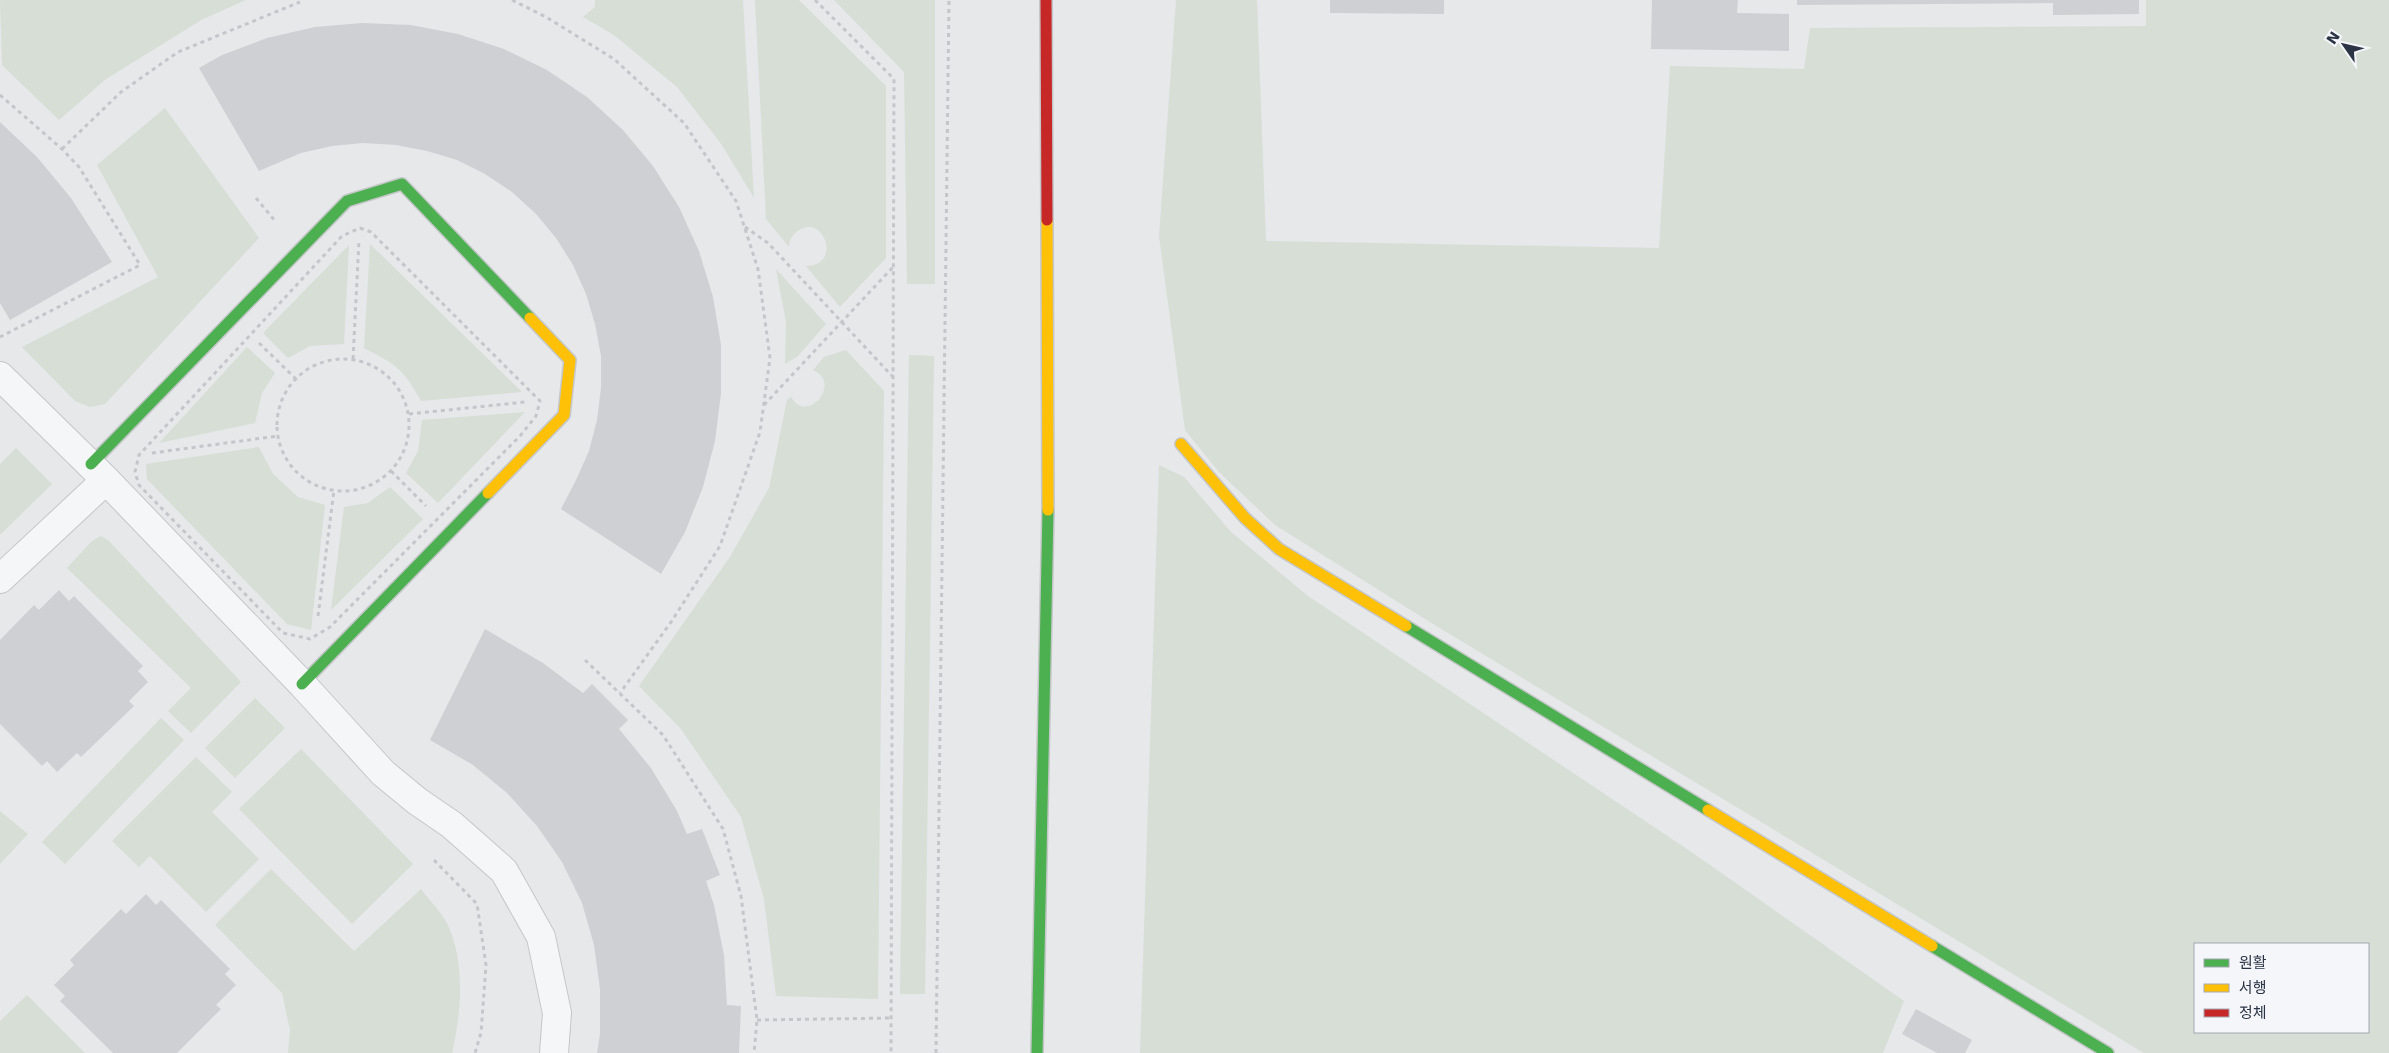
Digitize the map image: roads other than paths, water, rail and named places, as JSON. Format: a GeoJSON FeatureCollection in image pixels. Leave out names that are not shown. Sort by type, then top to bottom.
{"type":"FeatureCollection","features":[{"type":"Feature","properties":{"kind":"street"},"geometry":{"type":"LineString","coordinates":[[1037,1053],[1048,557],[1046,0]]}},
{"type":"Feature","properties":{"kind":"street"},"geometry":{"type":"LineString","coordinates":[[0,579],[347,202],[402,184],[570,360],[564,415],[302,684]]}},
{"type":"Feature","properties":{"kind":"street"},"geometry":{"type":"LineString","coordinates":[[0,376],[98,472],[302,684],[383,773],[417,801],[452,825],[504,871],[541,937],[557,1013],[554,1053]]}},
{"type":"Feature","properties":{"kind":"street"},"geometry":{"type":"LineString","coordinates":[[1181,444],[1244,518],[1279,549],[2108,1053]]}}]}
